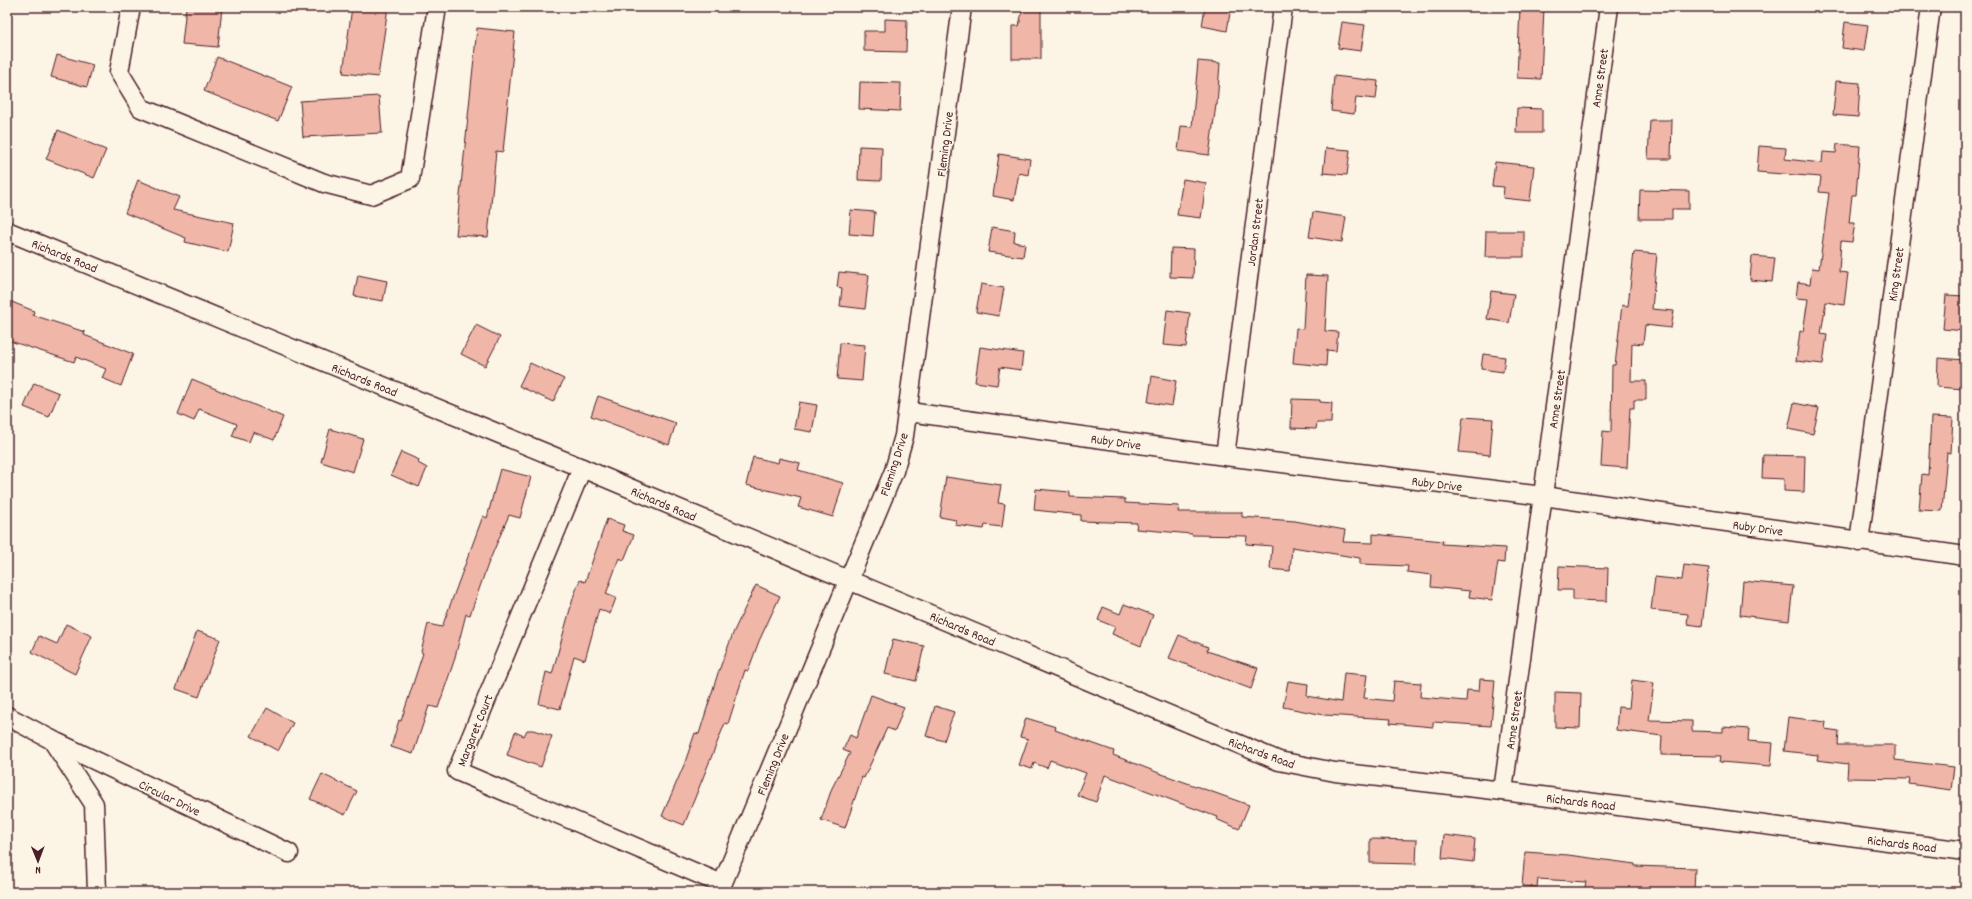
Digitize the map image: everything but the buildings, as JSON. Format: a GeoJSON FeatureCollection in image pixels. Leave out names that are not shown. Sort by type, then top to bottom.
{"type":"FeatureCollection","features":[{"type":"Feature","properties":{"kind":"street"},"geometry":{"type":"LineString","coordinates":[[131,7],[119,72],[141,108],[324,183],[371,195],[410,179],[438,7]]}},
{"type":"Feature","properties":{"kind":"street","name":"Fleming Drive"},"geometry":{"type":"LineString","coordinates":[[720,888],[894,471],[904,436],[962,7]]}},
{"type":"Feature","properties":{"kind":"street","name":"Jordan Street"},"geometry":{"type":"LineString","coordinates":[[1224,456],[1283,7]]}},
{"type":"Feature","properties":{"kind":"street","name":"Anne Street"},"geometry":{"type":"LineString","coordinates":[[1503,791],[1609,7]]}},
{"type":"Feature","properties":{"kind":"street","name":"King Street"},"geometry":{"type":"LineString","coordinates":[[1859,542],[1931,7]]}},
{"type":"Feature","properties":{"kind":"street","name":"Richards Road"},"geometry":{"type":"LineString","coordinates":[[7,230],[582,468],[1279,761],[1335,772],[1503,791],[1965,851]]}},
{"type":"Feature","properties":{"kind":"street","name":"Ruby Drive"},"geometry":{"type":"LineString","coordinates":[[908,412],[1224,456],[1542,496],[1965,556]]}},
{"type":"Feature","properties":{"kind":"street","name":"Margaret Court"},"geometry":{"type":"LineString","coordinates":[[582,468],[457,771],[720,888]]}},
{"type":"Feature","properties":{"kind":"street","name":"Circular Drive"},"geometry":{"type":"LineString","coordinates":[[7,716],[52,740],[289,854]]}},
{"type":"Feature","properties":{"kind":"street","name":"Circular Drive"},"geometry":{"type":"LineString","coordinates":[[52,740],[94,804],[97,892]]}}]}
